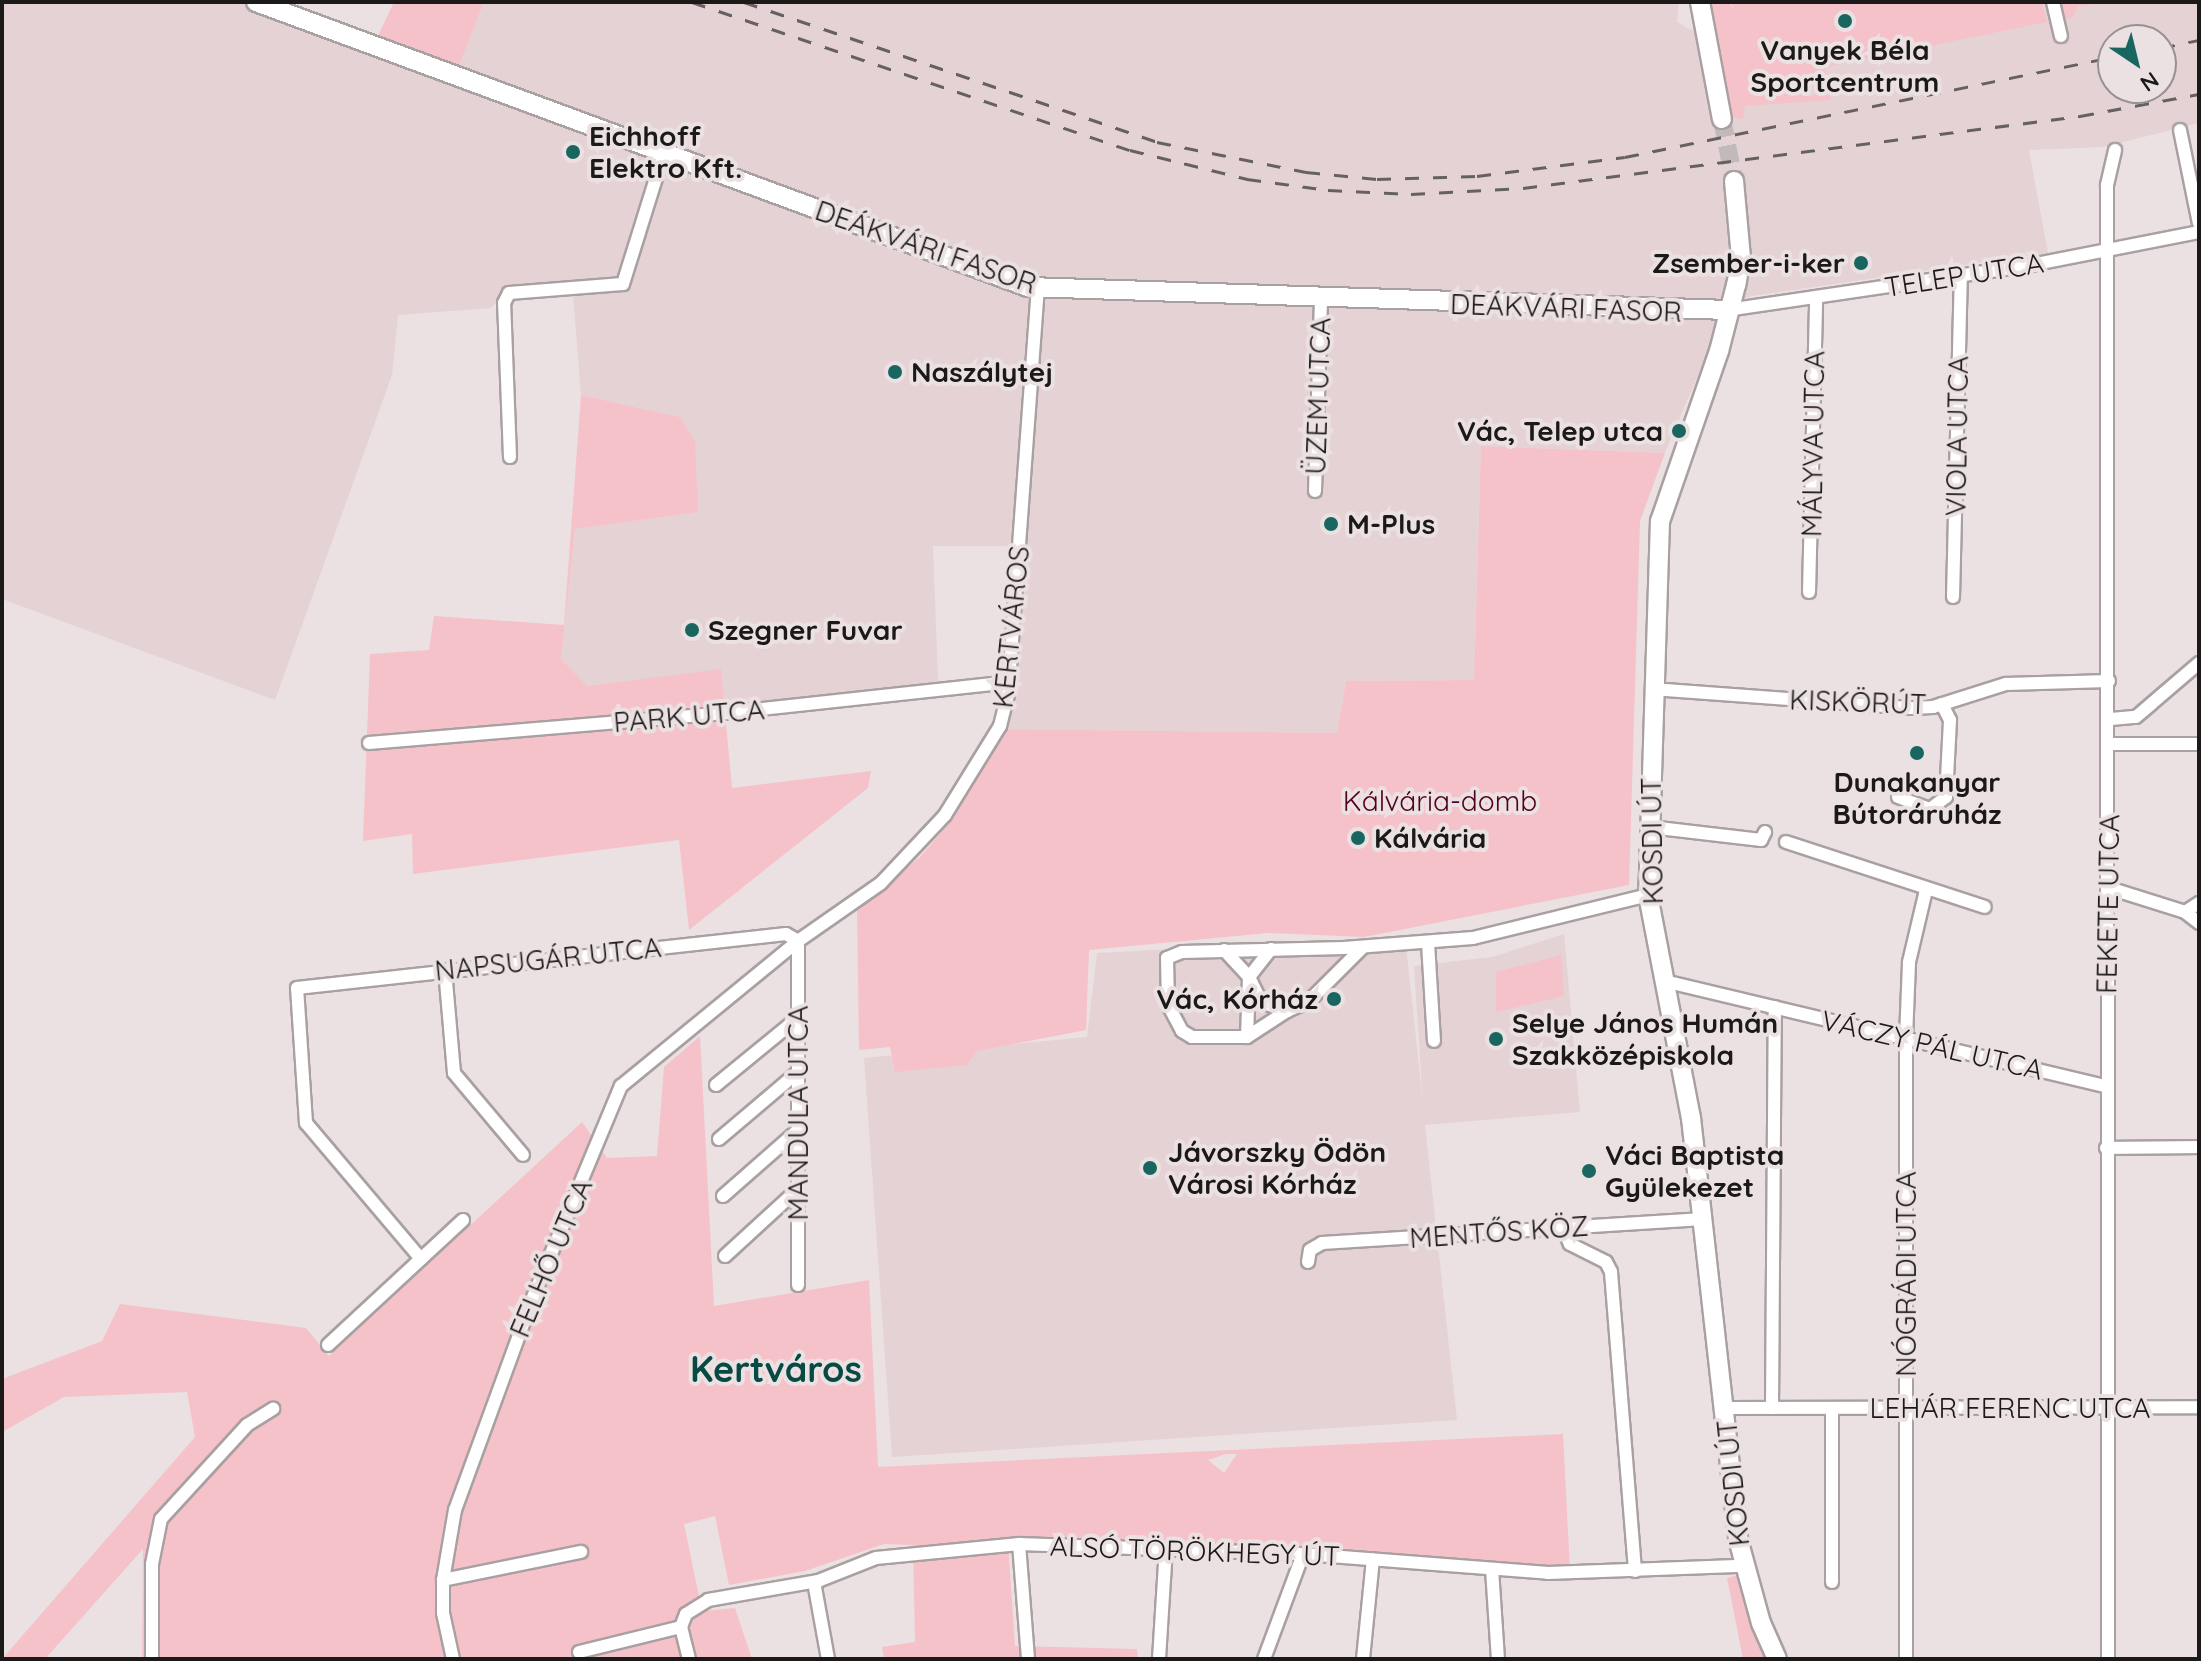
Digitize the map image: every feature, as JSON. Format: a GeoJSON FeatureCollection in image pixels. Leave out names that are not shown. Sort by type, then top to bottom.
{"type":"FeatureCollection","features":[{"type":"Feature","properties":{"kind":"street","name":"DEÁKVÁRI FASOR"},"geometry":{"type":"LineString","coordinates":[[256,2],[964,266],[1038,288],[1321,300],[1727,310]]}},
{"type":"Feature","properties":{"kind":"street"},"geometry":{"type":"LineString","coordinates":[[1700,2],[1722,119]]}},
{"type":"Feature","properties":{"kind":"street"},"geometry":{"type":"LineString","coordinates":[[2053,2],[2061,36]]}},
{"type":"Feature","properties":{"kind":"street"},"geometry":{"type":"LineString","coordinates":[[2180,130],[2199,223]]}},
{"type":"Feature","properties":{"kind":"street","name":"FEKETE UTCA"},"geometry":{"type":"LineString","coordinates":[[2108,1659],[2106,1086],[2111,719],[2107,185],[2115,150]]}},
{"type":"Feature","properties":{"kind":"street"},"geometry":{"type":"LineString","coordinates":[[510,457],[504,303],[509,293],[623,284],[664,152]]}},
{"type":"Feature","properties":{"kind":"street","name":"KOSDI ÚT"},"geometry":{"type":"LineString","coordinates":[[1734,181],[1741,258],[1719,351],[1660,521],[1652,689],[1648,895],[1691,1118],[1743,1566],[1777,1659]]}},
{"type":"Feature","properties":{"kind":"street","name":"TELEP UTCA"},"geometry":{"type":"LineString","coordinates":[[1727,310],[2109,251],[2199,232]]}},
{"type":"Feature","properties":{"kind":"street","name":"VIOLA UTCA"},"geometry":{"type":"LineString","coordinates":[[1953,597],[1961,275]]}},
{"type":"Feature","properties":{"kind":"street","name":"KERTVÁROS"},"geometry":{"type":"LineString","coordinates":[[621,1086],[798,941],[881,883],[945,815],[1000,726],[1009,682],[1038,288]]}},
{"type":"Feature","properties":{"kind":"street","name":"MÁLYVA UTCA"},"geometry":{"type":"LineString","coordinates":[[1809,592],[1816,297]]}},
{"type":"Feature","properties":{"kind":"street","name":"ÜZEM UTCA"},"geometry":{"type":"LineString","coordinates":[[1315,491],[1321,300]]}},
{"type":"Feature","properties":{"kind":"street"},"geometry":{"type":"LineString","coordinates":[[2111,719],[2136,717],[2199,663]]}},
{"type":"Feature","properties":{"kind":"street","name":"KISKÖRÚT"},"geometry":{"type":"LineString","coordinates":[[1652,689],[1883,707],[1942,704],[2006,684],[2109,681]]}},
{"type":"Feature","properties":{"kind":"street","name":"PARK UTCA"},"geometry":{"type":"LineString","coordinates":[[369,743],[725,713],[1009,682]]}},
{"type":"Feature","properties":{"kind":"street"},"geometry":{"type":"LineString","coordinates":[[1898,797],[1935,809],[1946,797],[1950,720],[1942,704]]}},
{"type":"Feature","properties":{"kind":"street"},"geometry":{"type":"LineString","coordinates":[[2110,744],[2199,744]]}},
{"type":"Feature","properties":{"kind":"street"},"geometry":{"type":"LineString","coordinates":[[1650,827],[1761,840],[1765,832]]}},
{"type":"Feature","properties":{"kind":"street"},"geometry":{"type":"LineString","coordinates":[[1786,842],[1985,907]]}},
{"type":"Feature","properties":{"kind":"street"},"geometry":{"type":"LineString","coordinates":[[2109,888],[2185,912],[2199,923]]}},
{"type":"Feature","properties":{"kind":"street","name":"NÓGRÁDI UTCA"},"geometry":{"type":"LineString","coordinates":[[1906,1659],[1906,1038],[1909,962],[1926,890]]}},
{"type":"Feature","properties":{"kind":"street"},"geometry":{"type":"LineString","coordinates":[[1362,948],[1309,1001],[1247,1037],[1192,1037],[1182,1031],[1168,1005],[1167,958],[1224,950],[1362,948],[1492,935],[1648,895]]}},
{"type":"Feature","properties":{"kind":"street"},"geometry":{"type":"LineString","coordinates":[[2185,912],[2199,903]]}},
{"type":"Feature","properties":{"kind":"street","name":"NAPSUGÁR UTCA"},"geometry":{"type":"LineString","coordinates":[[421,1259],[306,1123],[297,988],[786,934],[798,941]]}},
{"type":"Feature","properties":{"kind":"street","name":"MANDULA UTCA"},"geometry":{"type":"LineString","coordinates":[[798,941],[798,1285]]}},
{"type":"Feature","properties":{"kind":"street"},"geometry":{"type":"LineString","coordinates":[[1428,943],[1434,1041]]}},
{"type":"Feature","properties":{"kind":"street"},"geometry":{"type":"LineString","coordinates":[[1247,1037],[1249,977],[1271,949]]}},
{"type":"Feature","properties":{"kind":"street"},"geometry":{"type":"LineString","coordinates":[[1224,950],[1249,977],[1261,1002],[1287,1011]]}},
{"type":"Feature","properties":{"kind":"street"},"geometry":{"type":"LineString","coordinates":[[445,970],[454,1073],[523,1155]]}},
{"type":"Feature","properties":{"kind":"street","name":"VÁCZY PÁL UTCA"},"geometry":{"type":"LineString","coordinates":[[1664,981],[2106,1086]]}},
{"type":"Feature","properties":{"kind":"street"},"geometry":{"type":"LineString","coordinates":[[1772,1408],[1775,1007]]}},
{"type":"Feature","properties":{"kind":"street"},"geometry":{"type":"LineString","coordinates":[[716,1085],[798,1018]]}},
{"type":"Feature","properties":{"kind":"street"},"geometry":{"type":"LineString","coordinates":[[719,1139],[798,1072]]}},
{"type":"Feature","properties":{"kind":"street","name":"FELHŐ UTCA"},"geometry":{"type":"LineString","coordinates":[[453,1659],[443,1613],[443,1580],[455,1510],[482,1431],[621,1086]]}},
{"type":"Feature","properties":{"kind":"street"},"geometry":{"type":"LineString","coordinates":[[723,1196],[798,1130]]}},
{"type":"Feature","properties":{"kind":"street"},"geometry":{"type":"LineString","coordinates":[[2106,1148],[2199,1147]]}},
{"type":"Feature","properties":{"kind":"street"},"geometry":{"type":"LineString","coordinates":[[725,1256],[798,1189]]}},
{"type":"Feature","properties":{"kind":"street","name":"MENTŐS KÖZ"},"geometry":{"type":"LineString","coordinates":[[1308,1262],[1310,1250],[1322,1243],[1703,1219]]}},
{"type":"Feature","properties":{"kind":"street"},"geometry":{"type":"LineString","coordinates":[[328,1345],[463,1220]]}},
{"type":"Feature","properties":{"kind":"street"},"geometry":{"type":"LineString","coordinates":[[1563,1227],[1570,1244],[1606,1262],[1611,1272],[1635,1571]]}},
{"type":"Feature","properties":{"kind":"street","name":"LEHÁR FERENC UTCA"},"geometry":{"type":"LineString","coordinates":[[1725,1408],[2199,1407]]}},
{"type":"Feature","properties":{"kind":"street"},"geometry":{"type":"LineString","coordinates":[[1832,1408],[1832,1582]]}},
{"type":"Feature","properties":{"kind":"street"},"geometry":{"type":"LineString","coordinates":[[152,1659],[152,1564],[161,1519],[247,1425],[273,1409]]}},
{"type":"Feature","properties":{"kind":"street"},"geometry":{"type":"LineString","coordinates":[[1019,1544],[1028,1659]]}},
{"type":"Feature","properties":{"kind":"street","name":"ALSÓ TÖRÖKHEGY ÚT"},"geometry":{"type":"LineString","coordinates":[[681,1627],[695,1605],[708,1600],[814,1582],[876,1558],[1019,1544],[1303,1554],[1492,1569],[1635,1571],[1743,1566]]}},
{"type":"Feature","properties":{"kind":"street"},"geometry":{"type":"LineString","coordinates":[[1159,1659],[1166,1547]]}},
{"type":"Feature","properties":{"kind":"street"},"geometry":{"type":"LineString","coordinates":[[443,1580],[581,1552]]}},
{"type":"Feature","properties":{"kind":"street"},"geometry":{"type":"LineString","coordinates":[[1264,1659],[1303,1554]]}},
{"type":"Feature","properties":{"kind":"street"},"geometry":{"type":"LineString","coordinates":[[1363,1659],[1373,1559]]}},
{"type":"Feature","properties":{"kind":"street"},"geometry":{"type":"LineString","coordinates":[[1492,1569],[1498,1659]]}},
{"type":"Feature","properties":{"kind":"street"},"geometry":{"type":"LineString","coordinates":[[814,1582],[828,1659]]}},
{"type":"Feature","properties":{"kind":"street"},"geometry":{"type":"LineString","coordinates":[[579,1652],[681,1627],[682,1641],[689,1659]]}},
{"type":"Feature","properties":{"kind":"shaded area"},"geometry":{"type":"Polygon","coordinates":[[[2,2],[273,2],[456,70],[484,2],[1679,2],[1677,22],[1691,30],[1710,23],[1783,42],[1979,18],[1983,2],[2199,2],[2199,123],[2103,147],[2029,150],[2048,253],[1752,296],[1716,309],[1715,335],[1665,453],[1481,446],[1474,680],[1346,681],[1337,733],[998,729],[1023,546],[933,546],[938,681],[725,716],[721,670],[586,686],[561,659],[575,529],[697,512],[680,417],[581,395],[573,294],[505,292],[491,308],[398,315],[392,375],[275,700],[2,599],[2,2]]]}},
{"type":"Feature","properties":{"kind":"shaded area","name":"Jávorszky Ödön Városi Kórház"},"geometry":{"type":"Polygon","coordinates":[[[1564,934],[1580,1112],[1425,1125],[1457,1420],[892,1457],[864,1058],[1087,1037],[1097,953],[1405,937],[1423,1103],[1414,966],[1492,957],[1564,934]]]}},
{"type":"Feature","properties":{"kind":"green space"},"geometry":{"type":"Polygon","coordinates":[[[394,2],[484,2],[457,70],[376,40],[394,2]]]}},
{"type":"Feature","properties":{"kind":"green space"},"geometry":{"type":"Polygon","coordinates":[[[1707,2],[1729,2],[1734,10],[1731,2],[2042,2],[2047,22],[1825,67],[1826,76],[1803,77],[1800,90],[1810,97],[1828,86],[1831,100],[1745,106],[1743,119],[1733,117],[1707,2]]]}},
{"type":"Feature","properties":{"kind":"green space"},"geometry":{"type":"Polygon","coordinates":[[[2056,2],[2109,2],[2078,6],[2073,17],[2063,19],[2056,2]]]}},
{"type":"Feature","properties":{"kind":"green space"},"geometry":{"type":"Polygon","coordinates":[[[581,395],[680,417],[695,441],[698,512],[575,529],[561,659],[587,686],[721,669],[732,788],[871,771],[868,788],[689,930],[679,840],[413,874],[412,834],[363,841],[370,654],[429,650],[434,616],[564,625],[581,395]]]}},
{"type":"Feature","properties":{"kind":"green space","name":"Kálvária-domb"},"geometry":{"type":"Polygon","coordinates":[[[1481,446],[1665,453],[1640,521],[1629,885],[1364,937],[1268,933],[1089,950],[1086,1030],[977,1051],[967,1065],[895,1072],[890,1047],[859,1050],[857,907],[919,858],[953,819],[982,771],[998,729],[1337,733],[1346,681],[1474,680],[1481,446]]]}},
{"type":"Feature","properties":{"kind":"green space"},"geometry":{"type":"Polygon","coordinates":[[[1561,955],[1564,996],[1496,1012],[1496,972],[1561,955]]]}},
{"type":"Feature","properties":{"kind":"green space"},"geometry":{"type":"Polygon","coordinates":[[[700,1036],[714,1306],[869,1280],[878,1467],[1563,1434],[1570,1571],[1309,1545],[1008,1542],[1015,1646],[1137,1649],[1138,1659],[884,1659],[882,1647],[915,1642],[913,1545],[884,1544],[805,1571],[729,1585],[715,1516],[684,1524],[702,1611],[735,1608],[752,1659],[142,1659],[143,1549],[45,1659],[2,1659],[195,1437],[187,1392],[64,1397],[2,1432],[2,1379],[102,1341],[120,1304],[306,1328],[329,1356],[582,1122],[607,1158],[657,1156],[664,1067],[700,1036]],[[1226,1454],[1208,1460],[1224,1473],[1237,1454],[1226,1454]]]}},
{"type":"Feature","properties":{"kind":"green space"},"geometry":{"type":"Polygon","coordinates":[[[1738,1575],[1767,1659],[1743,1659],[1727,1578],[1738,1575]]]}},
{"type":"Feature","properties":{"kind":"tunnel"},"geometry":{"type":"LineString","coordinates":[[1722,119],[1734,181]]}},
{"type":"Feature","properties":{"kind":"railway"},"geometry":{"type":"LineString","coordinates":[[692,2],[1130,150],[1247,179],[1328,190],[1411,194],[1523,188],[2080,116],[2199,94]]}},
{"type":"Feature","properties":{"kind":"railway"},"geometry":{"type":"LineString","coordinates":[[744,2],[1157,142],[1306,172],[1377,179],[1477,176],[1625,157],[2097,60]]}},
{"type":"Feature","properties":{"kind":"railway"},"geometry":{"type":"LineString","coordinates":[[2177,45],[2199,40]]}},
{"type":"Feature","properties":{"kind":"place","name":"Vanyek Béla Sportcentrum"},"geometry":{"type":"Point","coordinates":[1845,21]}},
{"type":"Feature","properties":{"kind":"place","name":"Eichhoff Elektro Kft."},"geometry":{"type":"Point","coordinates":[573,152]}},
{"type":"Feature","properties":{"kind":"place","name":"Zsember-i-ker"},"geometry":{"type":"Point","coordinates":[1861,263]}},
{"type":"Feature","properties":{"kind":"place","name":"Naszálytej"},"geometry":{"type":"Point","coordinates":[895,372]}},
{"type":"Feature","properties":{"kind":"place","name":"Vác, Telep utca"},"geometry":{"type":"Point","coordinates":[1679,431]}},
{"type":"Feature","properties":{"kind":"place","name":"M-Plus"},"geometry":{"type":"Point","coordinates":[1331,524]}},
{"type":"Feature","properties":{"kind":"place","name":"Szegner Fuvar"},"geometry":{"type":"Point","coordinates":[692,630]}},
{"type":"Feature","properties":{"kind":"place","name":"Dunakanyar Bútoráruház"},"geometry":{"type":"Point","coordinates":[1917,753]}},
{"type":"Feature","properties":{"kind":"place","name":"Kálvária"},"geometry":{"type":"Point","coordinates":[1358,838]}},
{"type":"Feature","properties":{"kind":"place","name":"Vác, Kórház"},"geometry":{"type":"Point","coordinates":[1334,999]}},
{"type":"Feature","properties":{"kind":"place","name":"Selye János Humán Szakközépiskola"},"geometry":{"type":"Point","coordinates":[1496,1039]}},
{"type":"Feature","properties":{"kind":"place","name":"Jávorszky Ödön Városi Kórház"},"geometry":{"type":"Point","coordinates":[1150,1168]}},
{"type":"Feature","properties":{"kind":"place","name":"Váci Baptista Gyülekezet"},"geometry":{"type":"Point","coordinates":[1589,1171]}},
{"type":"Feature","properties":{"kind":"district","name":"Kertváros"},"geometry":{"type":"Point","coordinates":[776,1369]}}]}
